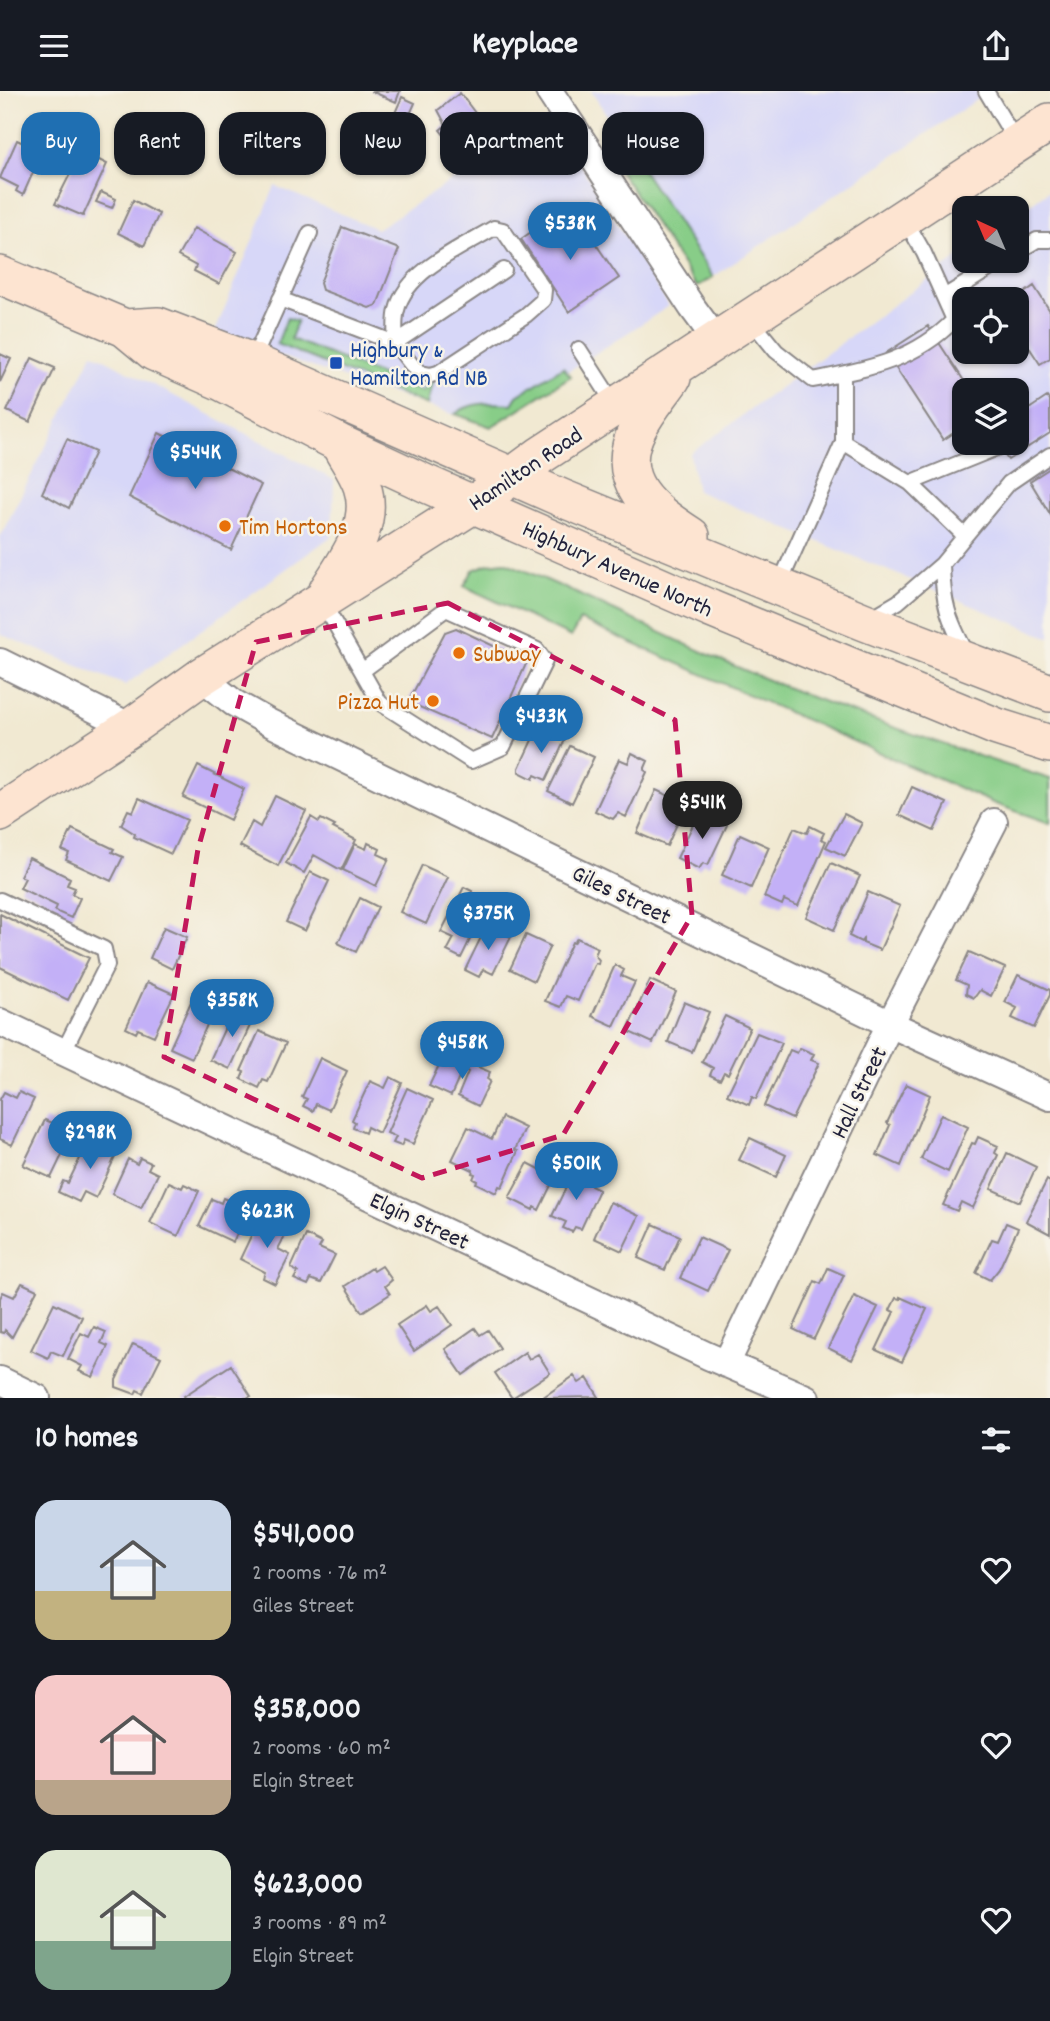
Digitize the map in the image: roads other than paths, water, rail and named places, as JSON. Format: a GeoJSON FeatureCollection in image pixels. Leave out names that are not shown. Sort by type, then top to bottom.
{"type":"FeatureCollection","features":[{"type":"Feature","properties":{"kind":"main road","name":"Hamilton Road"},"geometry":{"type":"LineString","coordinates":[[0,813],[131,727],[201,677],[474,504],[616,406],[1050,122]]}},
{"type":"Feature","properties":{"kind":"main road","name":"Highbury Avenue North"},"geometry":{"type":"LineString","coordinates":[[0,275],[125,328],[154,352],[243,392],[339,443],[711,610],[997,727],[1050,744]]}},
{"type":"Feature","properties":{"kind":"main road","name":"Highbury Avenue North"},"geometry":{"type":"LineString","coordinates":[[125,328],[158,326],[252,362],[512,476],[766,582],[1050,693]]}},
{"type":"Feature","properties":{"kind":"main road"},"geometry":{"type":"LineString","coordinates":[[681,363],[638,427],[630,446],[634,487],[647,502],[676,526],[766,582]]}},
{"type":"Feature","properties":{"kind":"main road"},"geometry":{"type":"LineString","coordinates":[[321,600],[346,563],[365,518],[362,486],[339,443]]}},
{"type":"Feature","properties":{"kind":"street"},"geometry":{"type":"LineString","coordinates":[[548,91],[717,341]]}},
{"type":"Feature","properties":{"kind":"street"},"geometry":{"type":"LineString","coordinates":[[0,663],[131,727]]}},
{"type":"Feature","properties":{"kind":"street","name":"Giles Street"},"geometry":{"type":"LineString","coordinates":[[201,677],[234,703],[268,722],[890,1024],[1050,1097]]}},
{"type":"Feature","properties":{"kind":"street","name":"Hall Street"},"geometry":{"type":"LineString","coordinates":[[726,1364],[890,1024],[994,822]]}},
{"type":"Feature","properties":{"kind":"street","name":"Elgin Street"},"geometry":{"type":"LineString","coordinates":[[0,1023],[726,1364],[806,1398]]}},
{"type":"Feature","properties":{"kind":"street"},"geometry":{"type":"LineString","coordinates":[[0,1380],[37,1398]]}},
{"type":"Feature","properties":{"kind":"lane"},"geometry":{"type":"LineString","coordinates":[[986,91],[1017,143]]}},
{"type":"Feature","properties":{"kind":"lane"},"geometry":{"type":"LineString","coordinates":[[750,319],[776,351],[813,380],[891,362],[936,338],[954,320],[925,253],[904,218]]}},
{"type":"Feature","properties":{"kind":"lane"},"geometry":{"type":"LineString","coordinates":[[280,299],[395,343],[421,373],[432,375],[526,315],[543,300],[544,290],[503,230],[494,228],[424,271],[406,288],[397,311],[395,343]]}},
{"type":"Feature","properties":{"kind":"lane"},"geometry":{"type":"LineString","coordinates":[[252,362],[310,233]]}},
{"type":"Feature","properties":{"kind":"lane"},"geometry":{"type":"LineString","coordinates":[[1029,245],[1037,240],[1050,240]]}},
{"type":"Feature","properties":{"kind":"lane"},"geometry":{"type":"LineString","coordinates":[[395,343],[504,270]]}},
{"type":"Feature","properties":{"kind":"lane"},"geometry":{"type":"LineString","coordinates":[[944,297],[983,273]]}},
{"type":"Feature","properties":{"kind":"lane"},"geometry":{"type":"LineString","coordinates":[[579,349],[616,406]]}},
{"type":"Feature","properties":{"kind":"lane"},"geometry":{"type":"LineString","coordinates":[[766,582],[843,442],[843,374]]}},
{"type":"Feature","properties":{"kind":"lane"},"geometry":{"type":"LineString","coordinates":[[843,442],[910,483],[965,536]]}},
{"type":"Feature","properties":{"kind":"lane"},"geometry":{"type":"LineString","coordinates":[[910,483],[979,455]]}},
{"type":"Feature","properties":{"kind":"lane"},"geometry":{"type":"LineString","coordinates":[[865,622],[898,602],[942,564],[1009,483],[1050,455]]}},
{"type":"Feature","properties":{"kind":"lane"},"geometry":{"type":"LineString","coordinates":[[942,564],[943,597],[949,619],[971,663]]}},
{"type":"Feature","properties":{"kind":"lane"},"geometry":{"type":"LineString","coordinates":[[321,600],[380,703],[471,761],[503,747],[545,661],[537,650],[446,609],[362,671]]}},
{"type":"Feature","properties":{"kind":"lane"},"geometry":{"type":"LineString","coordinates":[[0,900],[104,949],[107,965],[63,1052]]}},
{"type":"Feature","properties":{"kind":"place","name":"Highbury & Hamilton Rd NB"},"geometry":{"type":"Point","coordinates":[336,363]}},
{"type":"Feature","properties":{"kind":"place","name":"Tim Hortons"},"geometry":{"type":"Point","coordinates":[225,526]}},
{"type":"Feature","properties":{"kind":"place","name":"Subway"},"geometry":{"type":"Point","coordinates":[459,653]}},
{"type":"Feature","properties":{"kind":"place","name":"Pizza Hut"},"geometry":{"type":"Point","coordinates":[433,701]}}]}
